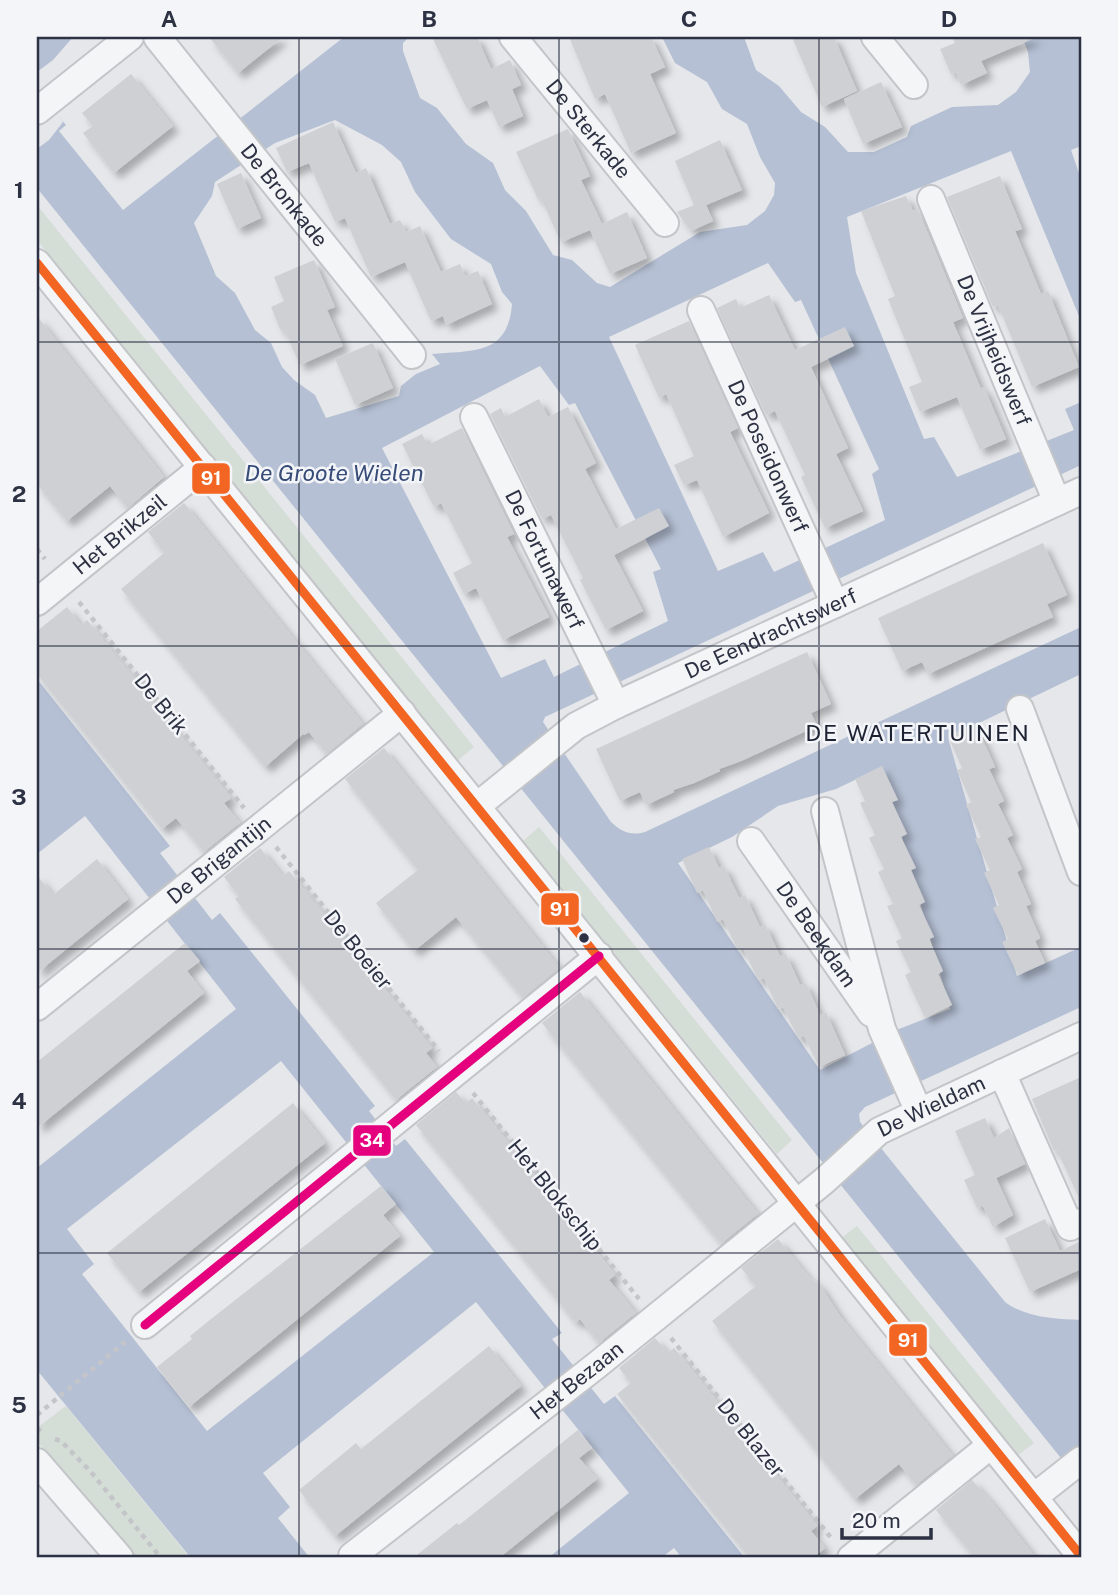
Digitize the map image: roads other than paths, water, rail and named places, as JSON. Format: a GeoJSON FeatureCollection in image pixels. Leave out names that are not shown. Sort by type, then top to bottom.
{"type":"FeatureCollection","features":[{"type":"Feature","properties":{"kind":"street"},"geometry":{"type":"LineString","coordinates":[[42,106],[130,37]]}},
{"type":"Feature","properties":{"kind":"street","name":"De Bronkade"},"geometry":{"type":"LineString","coordinates":[[156,37],[412,355]]}},
{"type":"Feature","properties":{"kind":"street","name":"De Sterkade"},"geometry":{"type":"LineString","coordinates":[[513,37],[665,223]]}},
{"type":"Feature","properties":{"kind":"street"},"geometry":{"type":"LineString","coordinates":[[875,37],[914,85]]}},
{"type":"Feature","properties":{"kind":"street","name":"De Vrijheidswerf"},"geometry":{"type":"LineString","coordinates":[[931,199],[1054,495]]}},
{"type":"Feature","properties":{"kind":"street"},"geometry":{"type":"LineString","coordinates":[[37,262],[798,1201],[1081,1556]]}},
{"type":"Feature","properties":{"kind":"street","name":"De Poseidonwerf"},"geometry":{"type":"LineString","coordinates":[[701,310],[832,599]]}},
{"type":"Feature","properties":{"kind":"street","name":"De Fortunawerf"},"geometry":{"type":"LineString","coordinates":[[474,416],[614,699]]}},
{"type":"Feature","properties":{"kind":"street","name":"Het Brikzeil"},"geometry":{"type":"LineString","coordinates":[[37,602],[203,467]]}},
{"type":"Feature","properties":{"kind":"street","name":"De Eendrachtswerf"},"geometry":{"type":"LineString","coordinates":[[477,806],[576,726],[614,699],[1054,495],[1081,491]]}},
{"type":"Feature","properties":{"kind":"street"},"geometry":{"type":"LineString","coordinates":[[1020,709],[1081,872]]}},
{"type":"Feature","properties":{"kind":"street","name":"De Brigantijn"},"geometry":{"type":"LineString","coordinates":[[37,1007],[402,713]]}},
{"type":"Feature","properties":{"kind":"street","name":"De Beekdam"},"geometry":{"type":"LineString","coordinates":[[825,811],[882,1029],[916,1104]]}},
{"type":"Feature","properties":{"kind":"street","name":"De Beekdam"},"geometry":{"type":"LineString","coordinates":[[751,841],[882,1029]]}},
{"type":"Feature","properties":{"kind":"street"},"geometry":{"type":"LineString","coordinates":[[145,1325],[599,956]]}},
{"type":"Feature","properties":{"kind":"street","name":"De Wieldam"},"geometry":{"type":"LineString","coordinates":[[798,1201],[879,1131],[916,1104],[1002,1073],[1081,1036]]}},
{"type":"Feature","properties":{"kind":"street"},"geometry":{"type":"LineString","coordinates":[[1002,1073],[1070,1227],[1081,1222]]}},
{"type":"Feature","properties":{"kind":"street","name":"Het Bezaan"},"geometry":{"type":"LineString","coordinates":[[352,1556],[545,1407],[798,1201]]}},
{"type":"Feature","properties":{"kind":"street"},"geometry":{"type":"LineString","coordinates":[[846,1553],[991,1446]]}},
{"type":"Feature","properties":{"kind":"street"},"geometry":{"type":"LineString","coordinates":[[1034,1497],[1073,1467]]}},
{"type":"Feature","properties":{"kind":"street"},"geometry":{"type":"LineString","coordinates":[[39,1471],[120,1558]]}},
{"type":"Feature","properties":{"kind":"water"},"geometry":{"type":"Polygon","coordinates":[[[37,37],[73,37],[53,60],[37,72],[37,37]]]}},
{"type":"Feature","properties":{"kind":"water","name":"De Groote Wielen"},"geometry":{"type":"Polygon","coordinates":[[[344,37],[409,37],[403,43],[403,51],[420,98],[437,108],[466,144],[493,163],[505,190],[526,211],[553,255],[572,260],[597,283],[610,287],[700,232],[747,225],[765,211],[774,195],[775,183],[760,157],[747,124],[722,109],[707,82],[675,63],[662,37],[744,37],[756,70],[779,86],[801,112],[825,127],[848,152],[874,152],[907,137],[911,126],[952,107],[998,105],[1016,92],[1030,72],[1028,52],[1022,37],[1077,37],[1081,42],[1081,146],[1071,150],[1081,179],[1081,321],[1011,151],[847,217],[856,273],[924,439],[934,437],[957,477],[1074,430],[1065,409],[1081,402],[1081,465],[545,717],[543,722],[611,822],[626,832],[635,834],[645,832],[1081,627],[1081,674],[948,738],[1017,976],[1081,947],[1081,1007],[865,1107],[859,1114],[860,1122],[1005,1302],[1032,1314],[1081,1320],[1081,1483],[37,188],[37,92],[66,125],[59,131],[123,210],[344,37]],[[335,120],[275,143],[215,182],[212,196],[194,223],[216,276],[235,293],[255,330],[271,343],[282,367],[294,380],[315,395],[326,418],[399,396],[401,386],[416,374],[440,364],[432,354],[486,347],[503,333],[509,321],[512,304],[502,292],[491,264],[451,239],[415,192],[401,162],[382,145],[335,120]],[[768,263],[609,337],[718,571],[763,552],[774,572],[885,520],[872,474],[879,469],[801,300],[795,302],[768,263]],[[540,366],[382,448],[501,678],[545,659],[554,677],[668,621],[653,572],[661,569],[575,403],[569,405],[540,366]],[[882,767],[836,789],[778,806],[732,837],[678,863],[820,1070],[899,1029],[950,1009],[882,767]]]}},
{"type":"Feature","properties":{"kind":"water"},"geometry":{"type":"Polygon","coordinates":[[[37,679],[170,846],[160,853],[212,920],[220,913],[375,1106],[369,1111],[396,1146],[405,1139],[562,1333],[552,1339],[604,1404],[615,1396],[745,1558],[682,1558],[674,1548],[661,1558],[548,1558],[629,1493],[476,1302],[263,1473],[290,1507],[278,1518],[310,1558],[191,1558],[37,1370],[37,1168],[236,1009],[85,816],[37,854],[37,679]],[[281,1061],[67,1229],[94,1264],[82,1274],[207,1431],[434,1252],[281,1061]]]}},
{"type":"Feature","properties":{"kind":"district","name":"DE WATERTUINEN"},"geometry":{"type":"Point","coordinates":[918,733]}}]}
